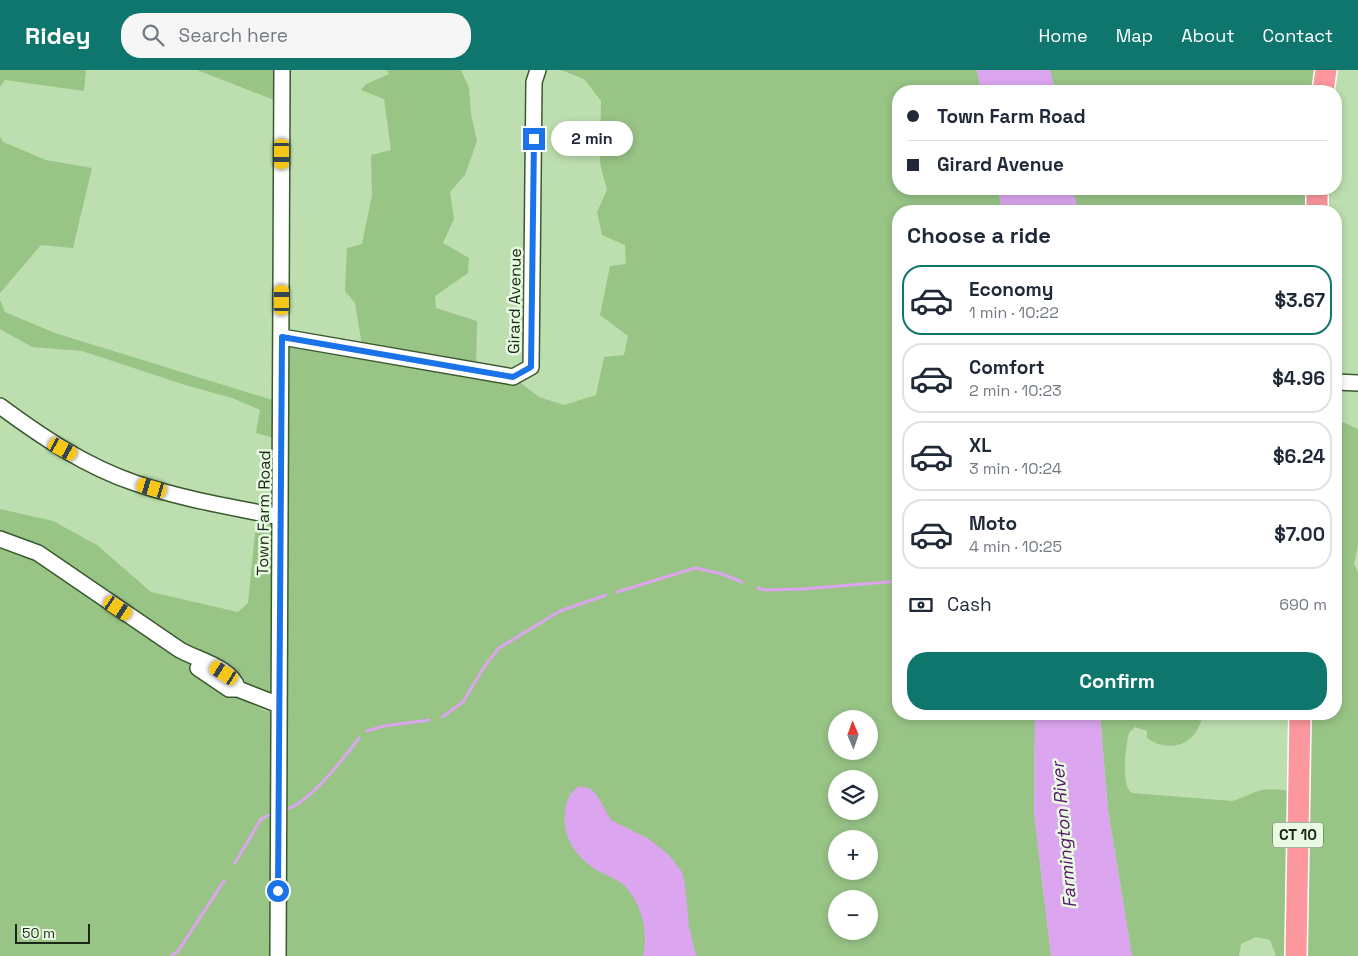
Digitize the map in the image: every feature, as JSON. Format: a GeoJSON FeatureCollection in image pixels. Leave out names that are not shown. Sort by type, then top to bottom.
{"type":"FeatureCollection","features":[{"type":"Feature","properties":{"kind":"highway"},"geometry":{"type":"LineString","coordinates":[[1323,85],[1326,70]]}},
{"type":"Feature","properties":{"kind":"highway","name":"CT 10"},"geometry":{"type":"LineString","coordinates":[[1296,956],[1300,720]]}},
{"type":"Feature","properties":{"kind":"street","name":"Town Farm Road"},"geometry":{"type":"LineString","coordinates":[[278,956],[282,70]]}},
{"type":"Feature","properties":{"kind":"street","name":"Girard Avenue"},"geometry":{"type":"LineString","coordinates":[[282,337],[513,377],[531,367],[534,82],[538,70]]}},
{"type":"Feature","properties":{"kind":"street"},"geometry":{"type":"LineString","coordinates":[[1342,382],[1358,383]]}},
{"type":"Feature","properties":{"kind":"street"},"geometry":{"type":"LineString","coordinates":[[0,406],[46,440],[98,467],[135,483],[185,497],[280,517]]}},
{"type":"Feature","properties":{"kind":"street"},"geometry":{"type":"LineString","coordinates":[[0,539],[38,553],[194,658],[195,666],[229,689],[238,688],[279,705]]}},
{"type":"Feature","properties":{"kind":"green space"},"geometry":{"type":"Polygon","coordinates":[[[0,70],[86,70],[84,91],[5,80],[0,87],[0,70]]]}},
{"type":"Feature","properties":{"kind":"green space"},"geometry":{"type":"Polygon","coordinates":[[[197,70],[282,70],[282,103],[197,70]]]}},
{"type":"Feature","properties":{"kind":"green space"},"geometry":{"type":"Polygon","coordinates":[[[387,70],[461,70],[469,88],[471,114],[477,141],[465,175],[450,192],[454,219],[443,243],[469,258],[468,273],[435,296],[436,308],[477,321],[476,371],[513,377],[539,397],[564,405],[596,395],[604,357],[624,355],[628,336],[600,315],[610,266],[626,264],[625,245],[602,235],[597,212],[607,190],[600,163],[601,101],[584,79],[561,70],[977,70],[980,85],[892,85],[892,195],[999,195],[1001,205],[892,205],[892,720],[1035,720],[1034,813],[1051,956],[0,956],[0,543],[37,558],[229,692],[265,711],[288,714],[287,350],[282,337],[363,351],[355,303],[345,291],[347,248],[362,244],[372,195],[371,155],[391,150],[384,99],[361,90],[366,84],[389,74],[387,70]]]}},
{"type":"Feature","properties":{"kind":"green space"},"geometry":{"type":"Polygon","coordinates":[[[1050,70],[1326,70],[1324,85],[1054,85],[1050,70]]]}},
{"type":"Feature","properties":{"kind":"green space"},"geometry":{"type":"Polygon","coordinates":[[[0,136],[3,142],[46,160],[92,168],[73,248],[41,245],[0,293],[0,136]]]}},
{"type":"Feature","properties":{"kind":"green space"},"geometry":{"type":"Polygon","coordinates":[[[1074,195],[1317,195],[1317,205],[1077,205],[1074,195]]]}},
{"type":"Feature","properties":{"kind":"green space"},"geometry":{"type":"Polygon","coordinates":[[[0,300],[5,312],[55,333],[282,403],[281,440],[256,433],[260,410],[232,398],[182,384],[82,351],[32,347],[0,329],[0,300]]]}},
{"type":"Feature","properties":{"kind":"green space"},"geometry":{"type":"Polygon","coordinates":[[[1342,422],[1358,429],[1358,545],[1354,564],[1358,572],[1358,956],[1276,956],[1270,940],[1256,937],[1241,944],[1239,956],[1132,956],[1108,810],[1100,720],[1201,720],[1196,732],[1190,739],[1174,746],[1156,743],[1147,738],[1147,731],[1135,727],[1129,733],[1125,755],[1125,774],[1128,789],[1132,793],[1232,801],[1255,792],[1271,789],[1298,793],[1300,720],[1342,720],[1342,422]]]}},
{"type":"Feature","properties":{"kind":"green space"},"geometry":{"type":"Polygon","coordinates":[[[0,509],[53,521],[97,545],[151,592],[238,612],[248,603],[257,513],[280,517],[279,705],[238,689],[38,553],[0,539],[0,509]]]}},
{"type":"Feature","properties":{"kind":"water"},"geometry":{"type":"Polygon","coordinates":[[[977,70],[1050,70],[1054,85],[980,85],[977,70]]]}},
{"type":"Feature","properties":{"kind":"water"},"geometry":{"type":"Polygon","coordinates":[[[999,195],[1074,195],[1077,205],[1001,205],[999,195]]]}},
{"type":"Feature","properties":{"kind":"water","name":"Farmington River"},"geometry":{"type":"Polygon","coordinates":[[[1035,720],[1100,720],[1108,810],[1132,956],[1051,956],[1034,813],[1035,720]]]}},
{"type":"Feature","properties":{"kind":"water"},"geometry":{"type":"Polygon","coordinates":[[[579,786],[591,789],[596,794],[611,820],[649,839],[669,855],[682,872],[689,926],[696,956],[643,956],[645,939],[643,922],[634,898],[622,883],[595,869],[575,851],[571,844],[565,828],[566,807],[571,794],[579,786]]]}},
{"type":"Feature","properties":{"kind":"waterway"},"geometry":{"type":"LineString","coordinates":[[617,592],[695,568],[722,574],[742,582]]}},
{"type":"Feature","properties":{"kind":"waterway"},"geometry":{"type":"LineString","coordinates":[[758,588],[765,590],[803,589],[892,582]]}},
{"type":"Feature","properties":{"kind":"waterway"},"geometry":{"type":"LineString","coordinates":[[442,717],[463,702],[484,667],[499,648],[560,611],[606,595]]}},
{"type":"Feature","properties":{"kind":"waterway"},"geometry":{"type":"LineString","coordinates":[[367,731],[384,726],[429,720]]}},
{"type":"Feature","properties":{"kind":"waterway"},"geometry":{"type":"LineString","coordinates":[[287,809],[296,805],[316,789],[359,738]]}},
{"type":"Feature","properties":{"kind":"waterway"},"geometry":{"type":"LineString","coordinates":[[235,863],[261,819],[269,815]]}},
{"type":"Feature","properties":{"kind":"waterway"},"geometry":{"type":"LineString","coordinates":[[171,956],[178,951],[224,881]]}},
{"type":"Feature","properties":{"kind":"route"},"geometry":{"type":"LineString","coordinates":[[278,891],[282,337],[513,377],[531,367],[534,139]]}}]}
